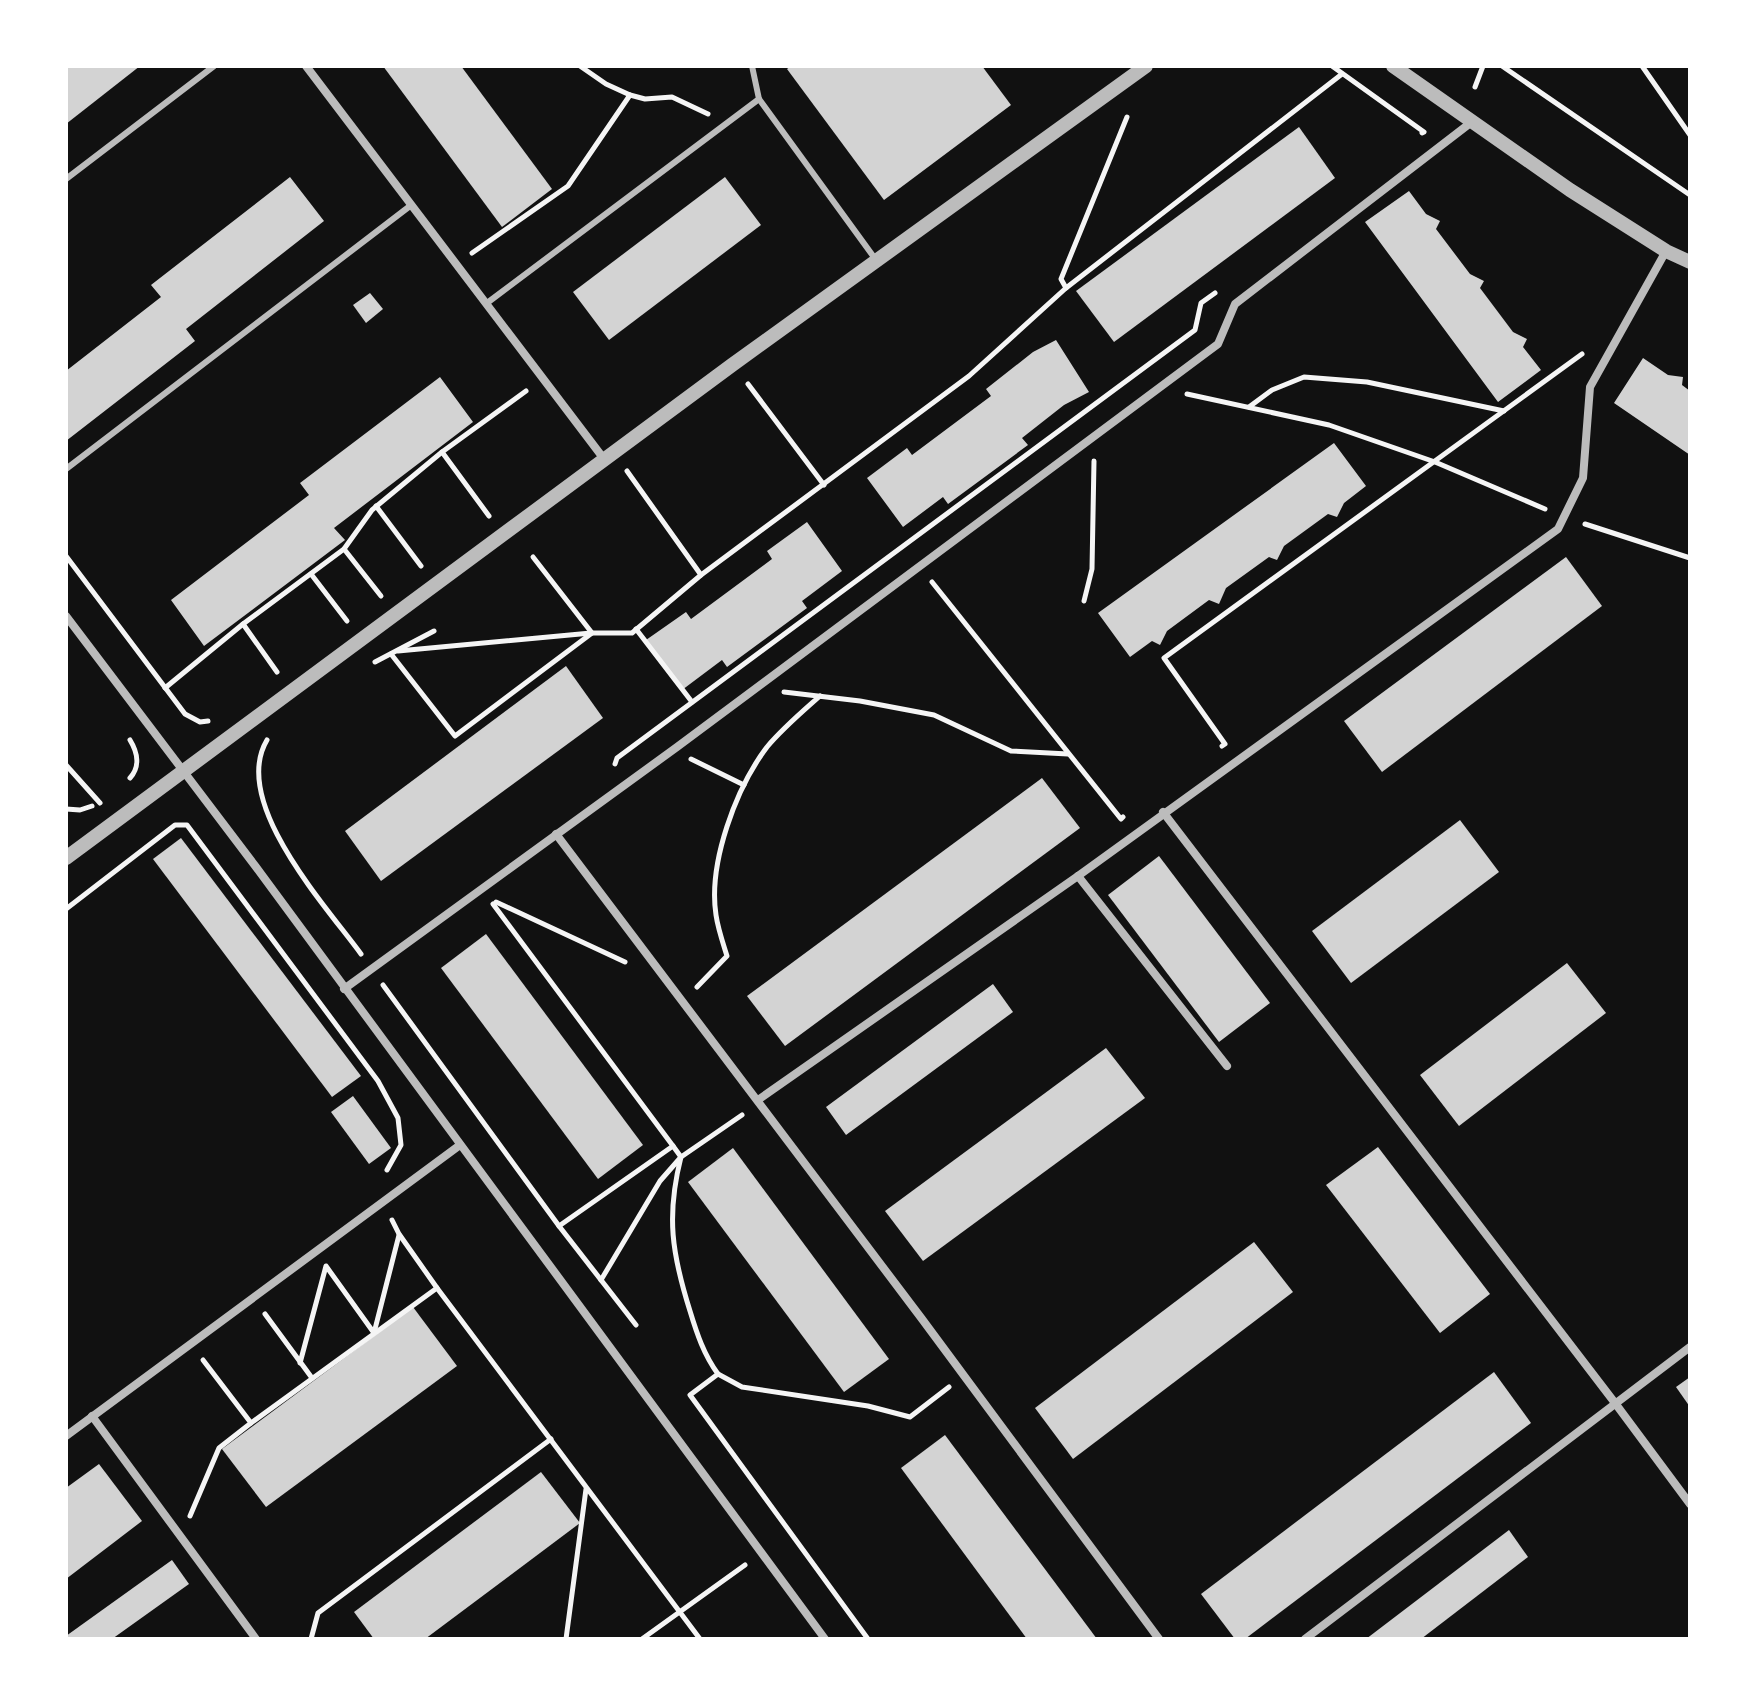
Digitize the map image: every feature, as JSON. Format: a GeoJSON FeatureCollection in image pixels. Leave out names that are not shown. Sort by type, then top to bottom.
{"type":"FeatureCollection","features":[{"type":"Feature","properties":{"kind":"street"},"geometry":{"type":"LineString","coordinates":[[306,66],[604,459]]}},
{"type":"Feature","properties":{"kind":"street"},"geometry":{"type":"LineString","coordinates":[[66,858],[604,459],[1146,66]]}},
{"type":"Feature","properties":{"kind":"street"},"geometry":{"type":"LineString","coordinates":[[1393,66],[1570,190],[1666,251],[1690,262]]}},
{"type":"Feature","properties":{"kind":"street"},"geometry":{"type":"LineString","coordinates":[[344,989],[1218,344],[1235,304],[1473,121]]}},
{"type":"Feature","properties":{"kind":"street"},"geometry":{"type":"LineString","coordinates":[[758,1100],[1078,876],[1558,529],[1583,478],[1590,387],[1666,251]]}},
{"type":"Feature","properties":{"kind":"street"},"geometry":{"type":"LineString","coordinates":[[66,616],[184,771],[825,1639]]}},
{"type":"Feature","properties":{"kind":"street"},"geometry":{"type":"LineString","coordinates":[[1163,812],[1690,1504]]}},
{"type":"Feature","properties":{"kind":"street"},"geometry":{"type":"LineString","coordinates":[[556,834],[1159,1639]]}},
{"type":"Feature","properties":{"kind":"street"},"geometry":{"type":"LineString","coordinates":[[1078,876],[1227,1066]]}},
{"type":"Feature","properties":{"kind":"street"},"geometry":{"type":"LineString","coordinates":[[66,1436],[460,1145]]}},
{"type":"Feature","properties":{"kind":"street"},"geometry":{"type":"LineString","coordinates":[[1305,1639],[1690,1347]]}},
{"type":"Feature","properties":{"kind":"street"},"geometry":{"type":"LineString","coordinates":[[92,1416],[256,1639]]}},
{"type":"Feature","properties":{"kind":"lane"},"geometry":{"type":"LineString","coordinates":[[66,179],[214,66]]}},
{"type":"Feature","properties":{"kind":"lane"},"geometry":{"type":"LineString","coordinates":[[752,66],[759,99],[876,260]]}},
{"type":"Feature","properties":{"kind":"lane"},"geometry":{"type":"LineString","coordinates":[[487,303],[759,99]]}},
{"type":"Feature","properties":{"kind":"lane"},"geometry":{"type":"LineString","coordinates":[[66,469],[410,206]]}},
{"type":"Feature","properties":{"kind":"path"},"geometry":{"type":"LineString","coordinates":[[580,66],[606,84],[630,95],[645,99],[672,97],[726,124]]}},
{"type":"Feature","properties":{"kind":"path"},"geometry":{"type":"LineString","coordinates":[[1332,66],[1424,132],[1412,142]]}},
{"type":"Feature","properties":{"kind":"path"},"geometry":{"type":"LineString","coordinates":[[1475,87],[1483,66]]}},
{"type":"Feature","properties":{"kind":"path"},"geometry":{"type":"LineString","coordinates":[[1502,66],[1690,195]]}},
{"type":"Feature","properties":{"kind":"path"},"geometry":{"type":"LineString","coordinates":[[1642,66],[1690,135]]}},
{"type":"Feature","properties":{"kind":"path"},"geometry":{"type":"LineString","coordinates":[[592,633],[455,736],[393,653],[592,633],[632,633],[701,575],[969,376],[1066,288],[1343,74]]}},
{"type":"Feature","properties":{"kind":"path"},"geometry":{"type":"LineString","coordinates":[[472,253],[568,186],[630,95]]}},
{"type":"Feature","properties":{"kind":"path"},"geometry":{"type":"LineString","coordinates":[[1066,288],[1061,279],[1127,117]]}},
{"type":"Feature","properties":{"kind":"path"},"geometry":{"type":"LineString","coordinates":[[614,767],[617,758],[1195,330],[1201,303],[1226,285]]}},
{"type":"Feature","properties":{"kind":"path"},"geometry":{"type":"LineString","coordinates":[[1212,754],[1225,744],[1164,658],[1589,350]]}},
{"type":"Feature","properties":{"kind":"path"},"geometry":{"type":"LineString","coordinates":[[1249,407],[1272,390],[1304,377],[1367,382],[1505,411]]}},
{"type":"Feature","properties":{"kind":"path"},"geometry":{"type":"LineString","coordinates":[[518,380],[534,402]]}},
{"type":"Feature","properties":{"kind":"path"},"geometry":{"type":"LineString","coordinates":[[747,382],[824,485]]}},
{"type":"Feature","properties":{"kind":"path"},"geometry":{"type":"LineString","coordinates":[[1160,388],[1329,425],[1435,462],[1563,516],[1690,558]]}},
{"type":"Feature","properties":{"kind":"path"},"geometry":{"type":"LineString","coordinates":[[165,688],[243,624],[344,549],[376,506],[442,452],[526,391]]}},
{"type":"Feature","properties":{"kind":"path"},"geometry":{"type":"LineString","coordinates":[[442,452],[490,517]]}},
{"type":"Feature","properties":{"kind":"path"},"geometry":{"type":"LineString","coordinates":[[1084,601],[1092,569],[1094,452]]}},
{"type":"Feature","properties":{"kind":"path"},"geometry":{"type":"LineString","coordinates":[[626,470],[701,575]]}},
{"type":"Feature","properties":{"kind":"path"},"geometry":{"type":"LineString","coordinates":[[376,506],[421,567]]}},
{"type":"Feature","properties":{"kind":"path"},"geometry":{"type":"LineString","coordinates":[[478,525],[502,508]]}},
{"type":"Feature","properties":{"kind":"path"},"geometry":{"type":"LineString","coordinates":[[344,549],[381,596]]}},
{"type":"Feature","properties":{"kind":"path"},"geometry":{"type":"LineString","coordinates":[[66,556],[185,714],[200,722],[214,720]]}},
{"type":"Feature","properties":{"kind":"path"},"geometry":{"type":"LineString","coordinates":[[533,557],[592,633]]}},
{"type":"Feature","properties":{"kind":"path"},"geometry":{"type":"LineString","coordinates":[[411,574],[432,558]]}},
{"type":"Feature","properties":{"kind":"path"},"geometry":{"type":"LineString","coordinates":[[311,574],[347,622]]}},
{"type":"Feature","properties":{"kind":"path"},"geometry":{"type":"LineString","coordinates":[[927,575],[1121,819],[1134,810]]}},
{"type":"Feature","properties":{"kind":"path"},"geometry":{"type":"LineString","coordinates":[[370,605],[391,589]]}},
{"type":"Feature","properties":{"kind":"path"},"geometry":{"type":"LineString","coordinates":[[340,627],[359,613]]}},
{"type":"Feature","properties":{"kind":"path"},"geometry":{"type":"LineString","coordinates":[[243,624],[278,673]]}},
{"type":"Feature","properties":{"kind":"path"},"geometry":{"type":"LineString","coordinates":[[636,629],[692,702]]}},
{"type":"Feature","properties":{"kind":"path"},"geometry":{"type":"LineString","coordinates":[[267,681],[289,665]]}},
{"type":"Feature","properties":{"kind":"path"},"geometry":{"type":"LineString","coordinates":[[776,693],[820,696],[934,715],[1011,751],[1068,754]]}},
{"type":"Feature","properties":{"kind":"path"},"geometry":{"type":"LineString","coordinates":[[695,989],[727,956],[716,915],[715,882],[720,851],[744,785],[775,738],[820,696]]}},
{"type":"Feature","properties":{"kind":"path"},"geometry":{"type":"LineString","coordinates":[[683,755],[744,785]]}},
{"type":"Feature","properties":{"kind":"path"},"geometry":{"type":"LineString","coordinates":[[66,765],[100,803],[80,810],[66,809]]}},
{"type":"Feature","properties":{"kind":"path"},"geometry":{"type":"LineString","coordinates":[[66,909],[175,825],[187,825],[378,1081],[398,1118],[401,1145],[386,1171],[392,1218],[399,1234],[700,1639]]}},
{"type":"Feature","properties":{"kind":"path"},"geometry":{"type":"LineString","coordinates":[[491,901],[499,894]]}},
{"type":"Feature","properties":{"kind":"path"},"geometry":{"type":"LineString","coordinates":[[471,898],[491,901],[632,965]]}},
{"type":"Feature","properties":{"kind":"path"},"geometry":{"type":"LineString","coordinates":[[491,901],[496,912],[681,1157]]}},
{"type":"Feature","properties":{"kind":"path"},"geometry":{"type":"LineString","coordinates":[[362,956],[373,949]]}},
{"type":"Feature","properties":{"kind":"path"},"geometry":{"type":"LineString","coordinates":[[601,1280],[660,1181],[681,1157],[751,1109]]}},
{"type":"Feature","properties":{"kind":"path"},"geometry":{"type":"LineString","coordinates":[[559,1226],[673,1146]]}},
{"type":"Feature","properties":{"kind":"path"},"geometry":{"type":"LineString","coordinates":[[681,1157],[674,1185],[672,1246],[697,1335],[718,1374],[742,1387],[868,1406],[910,1417],[954,1384]]}},
{"type":"Feature","properties":{"kind":"path"},"geometry":{"type":"LineString","coordinates":[[381,1226],[392,1218]]}},
{"type":"Feature","properties":{"kind":"path"},"geometry":{"type":"LineString","coordinates":[[374,1333],[399,1234]]}},
{"type":"Feature","properties":{"kind":"path"},"geometry":{"type":"LineString","coordinates":[[310,1278],[337,1258]]}},
{"type":"Feature","properties":{"kind":"path"},"geometry":{"type":"LineString","coordinates":[[326,1266],[374,1333]]}},
{"type":"Feature","properties":{"kind":"path"},"geometry":{"type":"LineString","coordinates":[[300,1363],[326,1266]]}},
{"type":"Feature","properties":{"kind":"path"},"geometry":{"type":"LineString","coordinates":[[181,1537],[219,1448],[437,1288]]}},
{"type":"Feature","properties":{"kind":"path"},"geometry":{"type":"LineString","coordinates":[[276,1304],[264,1313],[312,1378]]}},
{"type":"Feature","properties":{"kind":"path"},"geometry":{"type":"LineString","coordinates":[[202,1359],[251,1423]]}},
{"type":"Feature","properties":{"kind":"path"},"geometry":{"type":"LineString","coordinates":[[718,1374],[690,1395],[868,1639]]}},
{"type":"Feature","properties":{"kind":"path"},"geometry":{"type":"LineString","coordinates":[[311,1639],[318,1613],[551,1439]]}},
{"type":"Feature","properties":{"kind":"path"},"geometry":{"type":"LineString","coordinates":[[566,1639],[587,1488]]}},
{"type":"Feature","properties":{"kind":"path"},"geometry":{"type":"LineString","coordinates":[[642,1639],[763,1552]]}},
{"type":"Feature","properties":{"kind":"building"},"geometry":{"type":"Polygon","coordinates":[[[66,66],[140,66],[66,124],[66,66]]]}},
{"type":"Feature","properties":{"kind":"building"},"geometry":{"type":"Polygon","coordinates":[[[383,66],[461,66],[552,189],[502,227],[383,66]]]}},
{"type":"Feature","properties":{"kind":"building"},"geometry":{"type":"Polygon","coordinates":[[[791,66],[982,66],[1011,105],[884,200],[787,69],[791,66]]]}},
{"type":"Feature","properties":{"kind":"building"},"geometry":{"type":"Polygon","coordinates":[[[1299,127],[1335,178],[1114,342],[1076,291],[1299,127]]]}},
{"type":"Feature","properties":{"kind":"building"},"geometry":{"type":"Polygon","coordinates":[[[290,177],[324,221],[186,329],[195,341],[66,441],[66,371],[161,297],[151,285],[290,177]]]}},
{"type":"Feature","properties":{"kind":"building"},"geometry":{"type":"Polygon","coordinates":[[[725,177],[761,225],[609,340],[573,292],[725,177]]]}},
{"type":"Feature","properties":{"kind":"building"},"geometry":{"type":"Polygon","coordinates":[[[1409,191],[1426,214],[1440,221],[1436,229],[1470,274],[1484,281],[1480,288],[1513,332],[1527,339],[1523,347],[1541,370],[1498,402],[1365,222],[1409,191]]]}},
{"type":"Feature","properties":{"kind":"building"},"geometry":{"type":"Polygon","coordinates":[[[370,293],[383,309],[366,323],[353,305],[370,293]]]}},
{"type":"Feature","properties":{"kind":"building"},"geometry":{"type":"Polygon","coordinates":[[[1056,340],[1089,392],[1064,405],[1022,438],[1028,445],[948,504],[943,497],[903,527],[867,478],[907,448],[912,455],[991,396],[986,389],[1033,352],[1056,340]]]}},
{"type":"Feature","properties":{"kind":"building"},"geometry":{"type":"Polygon","coordinates":[[[1643,358],[1668,375],[1683,377],[1682,385],[1690,391],[1690,455],[1614,403],[1643,358]]]}},
{"type":"Feature","properties":{"kind":"building"},"geometry":{"type":"Polygon","coordinates":[[[440,377],[473,422],[334,528],[345,540],[204,646],[171,600],[309,495],[300,483],[440,377]]]}},
{"type":"Feature","properties":{"kind":"building"},"geometry":{"type":"Polygon","coordinates":[[[1334,443],[1366,486],[1344,503],[1337,517],[1328,514],[1284,546],[1277,560],[1269,557],[1226,588],[1219,604],[1209,600],[1167,631],[1160,645],[1152,641],[1130,657],[1098,613],[1334,443]]]}},
{"type":"Feature","properties":{"kind":"building"},"geometry":{"type":"Polygon","coordinates":[[[807,522],[842,571],[802,601],[807,608],[727,667],[722,660],[682,690],[646,640],[686,612],[691,619],[772,559],[767,551],[807,522]]]}},
{"type":"Feature","properties":{"kind":"building"},"geometry":{"type":"Polygon","coordinates":[[[1566,557],[1602,606],[1382,772],[1344,721],[1566,557]]]}},
{"type":"Feature","properties":{"kind":"building"},"geometry":{"type":"Polygon","coordinates":[[[566,666],[603,718],[381,881],[345,831],[566,666]]]}},
{"type":"Feature","properties":{"kind":"building"},"geometry":{"type":"Polygon","coordinates":[[[1042,778],[1080,828],[785,1046],[747,996],[1042,778]]]}},
{"type":"Feature","properties":{"kind":"building"},"geometry":{"type":"Polygon","coordinates":[[[1460,820],[1499,872],[1351,983],[1312,931],[1460,820]]]}},
{"type":"Feature","properties":{"kind":"building"},"geometry":{"type":"Polygon","coordinates":[[[181,838],[361,1076],[332,1097],[153,859],[181,838]]]}},
{"type":"Feature","properties":{"kind":"building"},"geometry":{"type":"Polygon","coordinates":[[[1159,856],[1270,1003],[1219,1042],[1108,895],[1159,856]]]}},
{"type":"Feature","properties":{"kind":"building"},"geometry":{"type":"Polygon","coordinates":[[[486,934],[643,1145],[598,1179],[441,968],[486,934]]]}},
{"type":"Feature","properties":{"kind":"building"},"geometry":{"type":"Polygon","coordinates":[[[1567,963],[1606,1013],[1459,1126],[1420,1075],[1567,963]]]}},
{"type":"Feature","properties":{"kind":"building"},"geometry":{"type":"Polygon","coordinates":[[[993,984],[1013,1012],[846,1135],[826,1107],[993,984]]]}},
{"type":"Feature","properties":{"kind":"building"},"geometry":{"type":"Polygon","coordinates":[[[1106,1048],[1145,1098],[923,1261],[885,1211],[1106,1048]]]}},
{"type":"Feature","properties":{"kind":"building"},"geometry":{"type":"Polygon","coordinates":[[[353,1096],[391,1148],[369,1164],[331,1112],[353,1096]]]}},
{"type":"Feature","properties":{"kind":"building"},"geometry":{"type":"Polygon","coordinates":[[[1378,1147],[1490,1294],[1440,1333],[1326,1185],[1378,1147]]]}},
{"type":"Feature","properties":{"kind":"building"},"geometry":{"type":"Polygon","coordinates":[[[733,1148],[889,1359],[844,1392],[688,1182],[733,1148]]]}},
{"type":"Feature","properties":{"kind":"building"},"geometry":{"type":"Polygon","coordinates":[[[1254,1242],[1293,1292],[1073,1459],[1035,1408],[1254,1242]]]}},
{"type":"Feature","properties":{"kind":"building"},"geometry":{"type":"Polygon","coordinates":[[[413,1307],[457,1366],[266,1507],[222,1449],[413,1307]]]}},
{"type":"Feature","properties":{"kind":"building"},"geometry":{"type":"Polygon","coordinates":[[[1494,1372],[1531,1423],[1245,1639],[1235,1639],[1201,1594],[1494,1372]]]}},
{"type":"Feature","properties":{"kind":"building"},"geometry":{"type":"Polygon","coordinates":[[[1690,1377],[1690,1407],[1676,1387],[1690,1377]]]}},
{"type":"Feature","properties":{"kind":"building"},"geometry":{"type":"Polygon","coordinates":[[[945,1435],[1097,1639],[1027,1639],[901,1468],[945,1435]]]}},
{"type":"Feature","properties":{"kind":"building"},"geometry":{"type":"Polygon","coordinates":[[[99,1464],[142,1521],[66,1579],[66,1488],[99,1464]]]}},
{"type":"Feature","properties":{"kind":"building"},"geometry":{"type":"Polygon","coordinates":[[[541,1472],[580,1523],[425,1639],[374,1639],[354,1612],[541,1472]]]}},
{"type":"Feature","properties":{"kind":"building"},"geometry":{"type":"Polygon","coordinates":[[[1509,1530],[1528,1557],[1421,1639],[1366,1639],[1509,1530]]]}},
{"type":"Feature","properties":{"kind":"building"},"geometry":{"type":"Polygon","coordinates":[[[172,1560],[189,1584],[112,1639],[66,1639],[66,1636],[172,1560]]]}}]}
